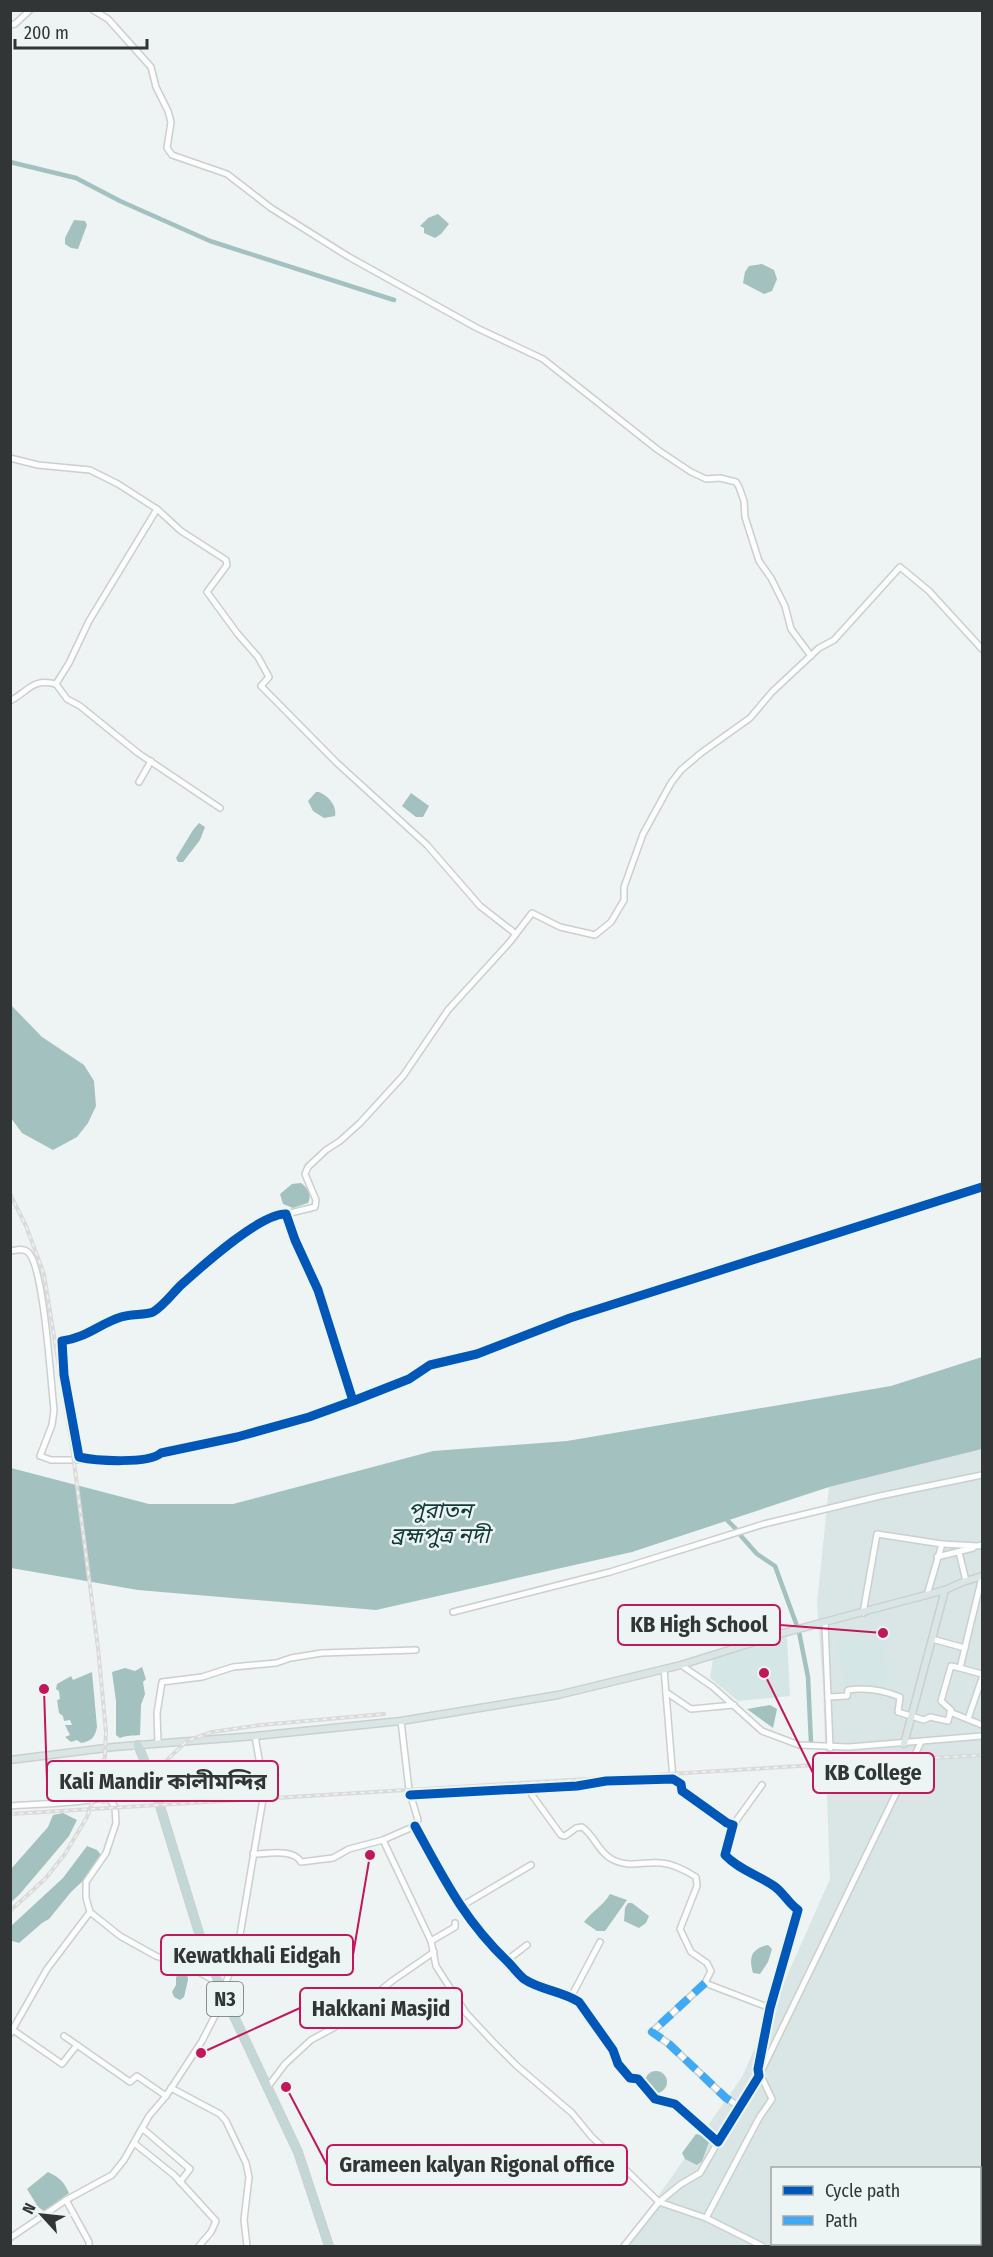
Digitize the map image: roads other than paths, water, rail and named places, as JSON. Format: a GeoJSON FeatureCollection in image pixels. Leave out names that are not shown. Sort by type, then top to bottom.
{"type":"FeatureCollection","features":[{"type":"Feature","properties":{"kind":"highway","name":"N3"},"geometry":{"type":"LineString","coordinates":[[138,1745],[207,1959],[298,2152],[329,2247]]}},
{"type":"Feature","properties":{"kind":"main road"},"geometry":{"type":"LineString","coordinates":[[10,1760],[158,1743],[402,1721],[558,1695],[681,1665],[945,1590],[982,1576]]}},
{"type":"Feature","properties":{"kind":"main road"},"geometry":{"type":"LineString","coordinates":[[904,1744],[945,1590]]}},
{"type":"Feature","properties":{"kind":"street"},"geometry":{"type":"LineString","coordinates":[[10,25],[15,24],[30,10]]}},
{"type":"Feature","properties":{"kind":"street"},"geometry":{"type":"LineString","coordinates":[[93,10],[108,19],[151,67],[156,87],[171,122],[167,148],[172,155],[227,174],[271,208],[349,257],[477,328],[543,359],[658,450],[691,472],[706,479],[720,478],[736,482],[740,487],[745,517],[759,561],[771,578],[785,606],[791,629],[811,656]]}},
{"type":"Feature","properties":{"kind":"street"},"geometry":{"type":"LineString","coordinates":[[10,458],[38,465],[90,470],[118,484],[157,509],[181,531],[226,560],[227,565],[207,592],[258,657],[269,677],[261,686],[337,763],[427,845],[480,906],[516,934]]}},
{"type":"Feature","properties":{"kind":"street"},"geometry":{"type":"LineString","coordinates":[[56,684],[89,621],[157,509]]}},
{"type":"Feature","properties":{"kind":"street"},"geometry":{"type":"LineString","coordinates":[[91,1460],[79,1457],[75,1441],[64,1375],[62,1341],[78,1339],[99,1326],[123,1316],[152,1313],[200,1268],[242,1235],[274,1216],[311,1209],[316,1205],[305,1170],[326,1150],[340,1141],[403,1076],[427,1044],[448,1010],[532,914],[547,922],[578,932],[595,935],[602,931],[611,922],[624,900],[624,887],[643,834],[671,783],[701,753],[750,718],[772,692],[819,648],[834,640],[900,567],[929,591],[982,649]]}},
{"type":"Feature","properties":{"kind":"street"},"geometry":{"type":"LineString","coordinates":[[10,701],[34,684],[43,681],[56,684],[67,699],[80,706],[138,753],[220,808]]}},
{"type":"Feature","properties":{"kind":"street"},"geometry":{"type":"LineString","coordinates":[[139,782],[151,761]]}},
{"type":"Feature","properties":{"kind":"street"},"geometry":{"type":"LineString","coordinates":[[10,1251],[20,1249],[27,1251],[32,1257],[42,1295],[54,1410],[52,1425],[40,1456],[51,1460],[124,1460],[156,1457],[161,1453],[237,1437],[309,1417],[409,1378],[430,1365],[477,1354],[570,1318],[982,1187]]}},
{"type":"Feature","properties":{"kind":"street"},"geometry":{"type":"LineString","coordinates":[[286,1214],[318,1290],[353,1401]]}},
{"type":"Feature","properties":{"kind":"street"},"geometry":{"type":"LineString","coordinates":[[453,1612],[610,1572],[764,1524],[982,1474]]}},
{"type":"Feature","properties":{"kind":"street"},"geometry":{"type":"LineString","coordinates":[[863,1613],[877,1534],[942,1544],[980,1546]]}},
{"type":"Feature","properties":{"kind":"street"},"geometry":{"type":"LineString","coordinates":[[927,1595],[942,1544]]}},
{"type":"Feature","properties":{"kind":"street"},"geometry":{"type":"LineString","coordinates":[[937,1557],[980,1546]]}},
{"type":"Feature","properties":{"kind":"street"},"geometry":{"type":"LineString","coordinates":[[959,1552],[966,1581]]}},
{"type":"Feature","properties":{"kind":"street"},"geometry":{"type":"LineString","coordinates":[[960,1668],[982,1576]]}},
{"type":"Feature","properties":{"kind":"street"},"geometry":{"type":"LineString","coordinates":[[825,1623],[830,1748]]}},
{"type":"Feature","properties":{"kind":"street"},"geometry":{"type":"LineString","coordinates":[[932,1639],[965,1648]]}},
{"type":"Feature","properties":{"kind":"street"},"geometry":{"type":"LineString","coordinates":[[158,1743],[157,1713],[162,1682],[202,1677],[233,1667],[276,1663],[322,1653],[416,1650]]}},
{"type":"Feature","properties":{"kind":"street"},"geometry":{"type":"LineString","coordinates":[[681,1665],[734,1704],[769,1734],[799,1745],[830,1748],[904,1744],[982,1736]]}},
{"type":"Feature","properties":{"kind":"street"},"geometry":{"type":"LineString","coordinates":[[968,1719],[982,1676],[951,1666],[941,1701],[951,1712],[982,1725]]}},
{"type":"Feature","properties":{"kind":"street"},"geometry":{"type":"LineString","coordinates":[[664,1669],[673,1779]]}},
{"type":"Feature","properties":{"kind":"street"},"geometry":{"type":"LineString","coordinates":[[828,1697],[847,1696],[852,1690],[885,1691],[900,1697],[898,1712],[924,1720],[930,1717],[948,1721],[951,1712]]}},
{"type":"Feature","properties":{"kind":"street"},"geometry":{"type":"LineString","coordinates":[[666,1692],[691,1709],[734,1704]]}},
{"type":"Feature","properties":{"kind":"street"},"geometry":{"type":"LineString","coordinates":[[253,1854],[291,1854],[298,1857],[301,1862],[333,1858],[349,1849],[383,1840],[415,1826],[418,1820],[410,1795],[402,1721]]}},
{"type":"Feature","properties":{"kind":"street"},"geometry":{"type":"LineString","coordinates":[[10,2238],[66,2200],[112,2175],[202,2041],[221,2004],[222,1992],[234,1962],[263,1799],[263,1782],[255,1736]]}},
{"type":"Feature","properties":{"kind":"street"},"geometry":{"type":"LineString","coordinates":[[624,2247],[659,2202],[681,2184],[700,2173],[759,2076],[921,1742]]}},
{"type":"Feature","properties":{"kind":"street"},"geometry":{"type":"LineString","coordinates":[[10,1806],[108,1797],[135,1777],[145,1763]]}},
{"type":"Feature","properties":{"kind":"street"},"geometry":{"type":"LineString","coordinates":[[410,1795],[568,1786],[606,1781],[673,1779],[681,1784],[682,1791],[733,1825]]}},
{"type":"Feature","properties":{"kind":"street"},"geometry":{"type":"LineString","coordinates":[[706,2218],[759,2118],[772,2099],[759,2076],[758,2069],[770,2008],[798,1910],[790,1905],[777,1888],[734,1864],[725,1855],[733,1825],[762,1785]]}},
{"type":"Feature","properties":{"kind":"street"},"geometry":{"type":"LineString","coordinates":[[532,1795],[561,1835],[565,1836],[579,1826],[609,1858],[620,1863],[667,1864],[681,1868],[696,1877],[697,1886],[680,1929],[691,1952],[707,1963],[711,1971],[705,1983],[652,2032],[669,2044],[714,2088],[740,2107]]}},
{"type":"Feature","properties":{"kind":"street"},"geometry":{"type":"LineString","coordinates":[[108,1797],[115,1807],[116,1823],[106,1853],[86,1881],[86,1898],[90,1912],[120,1936],[156,1956],[217,1982]]}},
{"type":"Feature","properties":{"kind":"street"},"geometry":{"type":"LineString","coordinates":[[415,1826],[460,1907],[472,1924],[506,1961],[524,1979],[579,2002],[613,2050],[618,2064],[630,2078],[638,2079],[655,2099],[675,2104],[682,2109],[718,2142]]}},
{"type":"Feature","properties":{"kind":"street"},"geometry":{"type":"LineString","coordinates":[[383,1840],[431,1941],[436,1966],[456,1999],[473,2020],[517,2066],[572,2113],[591,2136],[659,2202],[706,2218],[762,2247]]}},
{"type":"Feature","properties":{"kind":"street"},"geometry":{"type":"LineString","coordinates":[[460,1907],[531,1865]]}},
{"type":"Feature","properties":{"kind":"street"},"geometry":{"type":"LineString","coordinates":[[77,2045],[62,2064],[12,2032],[47,1968],[90,1912]]}},
{"type":"Feature","properties":{"kind":"street"},"geometry":{"type":"LineString","coordinates":[[431,1941],[455,1927],[455,1923]]}},
{"type":"Feature","properties":{"kind":"street"},"geometry":{"type":"LineString","coordinates":[[571,1997],[600,1942]]}},
{"type":"Feature","properties":{"kind":"street"},"geometry":{"type":"LineString","coordinates":[[506,1961],[527,1945]]}},
{"type":"Feature","properties":{"kind":"street"},"geometry":{"type":"LineString","coordinates":[[267,2088],[285,2064],[311,2040],[334,2027],[392,1981],[434,1952]]}},
{"type":"Feature","properties":{"kind":"street"},"geometry":{"type":"LineString","coordinates":[[705,1983],[770,2008]]}},
{"type":"Feature","properties":{"kind":"street"},"geometry":{"type":"LineString","coordinates":[[64,2036],[130,2082],[137,2076],[166,2096]]}},
{"type":"Feature","properties":{"kind":"street"},"geometry":{"type":"LineString","coordinates":[[171,2088],[220,2114],[226,2121],[246,2163],[249,2177],[244,2220],[247,2247]]}},
{"type":"Feature","properties":{"kind":"street"},"geometry":{"type":"LineString","coordinates":[[142,2128],[190,2169],[180,2182]]}},
{"type":"Feature","properties":{"kind":"street"},"geometry":{"type":"LineString","coordinates":[[134,2143],[158,2161],[216,2221],[212,2232],[199,2247]]}},
{"type":"Feature","properties":{"kind":"street"},"geometry":{"type":"LineString","coordinates":[[66,2200],[89,2242],[89,2247]]}},
{"type":"Feature","properties":{"kind":"water"},"geometry":{"type":"Polygon","coordinates":[[[438,214],[449,224],[435,238],[424,233],[424,228],[420,226],[428,218],[438,214]]]}},
{"type":"Feature","properties":{"kind":"water"},"geometry":{"type":"Polygon","coordinates":[[[74,220],[85,221],[87,225],[78,249],[65,244],[65,238],[74,220]]]}},
{"type":"Feature","properties":{"kind":"water"},"geometry":{"type":"Polygon","coordinates":[[[762,264],[774,270],[777,279],[772,291],[764,294],[743,283],[749,266],[762,264]]]}},
{"type":"Feature","properties":{"kind":"water"},"geometry":{"type":"Polygon","coordinates":[[[316,792],[329,798],[335,808],[335,816],[324,818],[313,811],[308,801],[316,792]]]}},
{"type":"Feature","properties":{"kind":"water"},"geometry":{"type":"Polygon","coordinates":[[[411,793],[429,806],[423,817],[416,817],[402,806],[411,793]]]}},
{"type":"Feature","properties":{"kind":"water"},"geometry":{"type":"Polygon","coordinates":[[[199,823],[205,827],[200,840],[183,862],[178,862],[176,858],[199,823]]]}},
{"type":"Feature","properties":{"kind":"water"},"geometry":{"type":"Polygon","coordinates":[[[10,1004],[42,1037],[84,1065],[94,1081],[96,1106],[88,1123],[77,1137],[53,1150],[22,1133],[11,1118],[10,1004]]]}},
{"type":"Feature","properties":{"kind":"water"},"geometry":{"type":"Polygon","coordinates":[[[301,1183],[309,1192],[308,1203],[293,1208],[283,1204],[280,1194],[292,1184],[301,1183]]]}},
{"type":"Feature","properties":{"kind":"water","name":"পুরাতন ব্রহ্মপুত্র নদী"},"geometry":{"type":"Polygon","coordinates":[[[982,1357],[982,1449],[829,1487],[632,1552],[376,1610],[138,1590],[11,1568],[11,1468],[149,1504],[233,1504],[433,1451],[567,1441],[891,1386],[982,1357]]]}},
{"type":"Feature","properties":{"kind":"water"},"geometry":{"type":"Polygon","coordinates":[[[142,1667],[146,1679],[143,1682],[145,1694],[141,1705],[140,1735],[120,1738],[116,1735],[116,1701],[112,1672],[125,1668],[135,1671],[142,1667]]]}},
{"type":"Feature","properties":{"kind":"water"},"geometry":{"type":"Polygon","coordinates":[[[92,1672],[96,1731],[94,1736],[87,1741],[71,1742],[65,1737],[70,1735],[65,1725],[72,1725],[70,1720],[64,1721],[63,1716],[59,1713],[57,1700],[60,1699],[59,1691],[56,1689],[57,1684],[71,1676],[73,1680],[92,1672]]]}},
{"type":"Feature","properties":{"kind":"water"},"geometry":{"type":"Polygon","coordinates":[[[770,1705],[777,1709],[773,1728],[747,1709],[770,1705]]]}},
{"type":"Feature","properties":{"kind":"water"},"geometry":{"type":"Polygon","coordinates":[[[63,1813],[77,1820],[69,1836],[11,1902],[11,1869],[48,1827],[53,1815],[63,1813]]]}},
{"type":"Feature","properties":{"kind":"water"},"geometry":{"type":"Polygon","coordinates":[[[87,1846],[97,1850],[101,1855],[87,1877],[71,1892],[49,1919],[19,1943],[12,1941],[11,1926],[63,1878],[87,1846]]]}},
{"type":"Feature","properties":{"kind":"water"},"geometry":{"type":"Polygon","coordinates":[[[610,1894],[627,1900],[605,1931],[597,1931],[584,1922],[610,1894]]]}},
{"type":"Feature","properties":{"kind":"water"},"geometry":{"type":"Polygon","coordinates":[[[628,1903],[632,1903],[649,1916],[646,1923],[639,1928],[624,1921],[625,1908],[628,1903]]]}},
{"type":"Feature","properties":{"kind":"water"},"geometry":{"type":"Polygon","coordinates":[[[768,1945],[772,1949],[768,1962],[760,1974],[753,1973],[752,1955],[758,1949],[768,1945]]]}},
{"type":"Feature","properties":{"kind":"water"},"geometry":{"type":"Polygon","coordinates":[[[180,1966],[187,1969],[188,1980],[184,1997],[180,2000],[174,1997],[172,1992],[180,1966]]]}},
{"type":"Feature","properties":{"kind":"water"},"geometry":{"type":"Polygon","coordinates":[[[656,2071],[664,2074],[667,2082],[664,2090],[656,2093],[648,2090],[645,2082],[648,2074],[656,2071]]]}},
{"type":"Feature","properties":{"kind":"water"},"geometry":{"type":"Polygon","coordinates":[[[696,2134],[705,2136],[709,2142],[702,2161],[697,2165],[685,2159],[682,2153],[696,2134]]]}},
{"type":"Feature","properties":{"kind":"water"},"geometry":{"type":"Polygon","coordinates":[[[48,2172],[61,2180],[69,2193],[44,2211],[38,2207],[27,2189],[48,2172]]]}},
{"type":"Feature","properties":{"kind":"waterway"},"geometry":{"type":"LineString","coordinates":[[10,162],[76,178],[120,201],[210,241],[394,300]]}},
{"type":"Feature","properties":{"kind":"waterway"},"geometry":{"type":"LineString","coordinates":[[723,1516],[736,1529]]}},
{"type":"Feature","properties":{"kind":"waterway"},"geometry":{"type":"LineString","coordinates":[[741,1536],[757,1554],[775,1566],[797,1626]]}},
{"type":"Feature","properties":{"kind":"waterway"},"geometry":{"type":"LineString","coordinates":[[799,1632],[808,1677],[811,1743]]}},
{"type":"Feature","properties":{"kind":"railway"},"geometry":{"type":"LineString","coordinates":[[10,1194],[26,1226],[44,1274],[72,1447],[98,1648],[106,1732],[101,1777],[87,1817],[65,1854],[45,1879],[10,1911]]}},
{"type":"Feature","properties":{"kind":"railway"},"geometry":{"type":"LineString","coordinates":[[103,1802],[138,1786],[187,1741],[212,1732],[261,1725],[384,1714]]}},
{"type":"Feature","properties":{"kind":"railway"},"geometry":{"type":"LineString","coordinates":[[10,1814],[982,1755]]}},
{"type":"Feature","properties":{"kind":"place","name":"KB High School"},"geometry":{"type":"Point","coordinates":[883,1633]}},
{"type":"Feature","properties":{"kind":"place","name":"KB College"},"geometry":{"type":"Point","coordinates":[764,1673]}},
{"type":"Feature","properties":{"kind":"place","name":"Kali Mandir কালীমন্দির"},"geometry":{"type":"Point","coordinates":[44,1689]}},
{"type":"Feature","properties":{"kind":"place","name":"Kewatkhali Eidgah"},"geometry":{"type":"Point","coordinates":[370,1855]}},
{"type":"Feature","properties":{"kind":"place","name":"Hakkani Masjid"},"geometry":{"type":"Point","coordinates":[201,2053]}},
{"type":"Feature","properties":{"kind":"place","name":"Grameen kalyan Rigonal office"},"geometry":{"type":"Point","coordinates":[286,2087]}}]}
